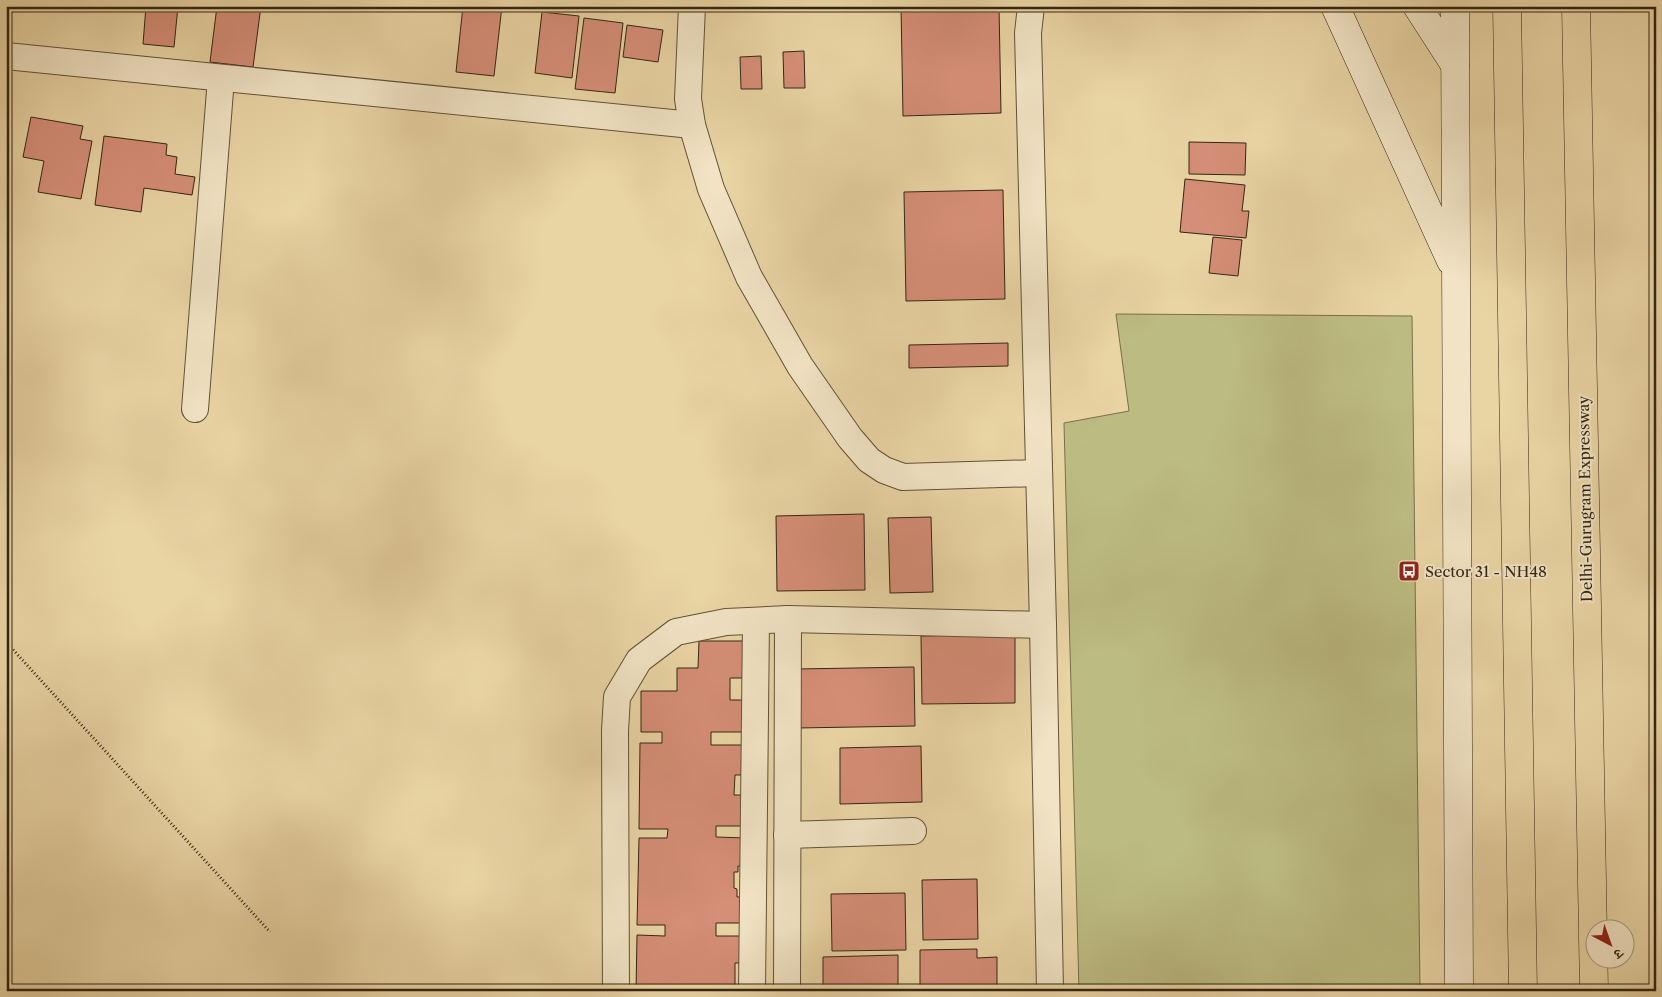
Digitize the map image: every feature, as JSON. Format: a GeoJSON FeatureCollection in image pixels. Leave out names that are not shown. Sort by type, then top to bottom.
{"type":"FeatureCollection","features":[{"type":"Feature","properties":{"kind":"highway"},"geometry":{"type":"LineString","coordinates":[[1507,6],[1523,991]]}},
{"type":"Feature","properties":{"kind":"highway","name":"Delhi-Gurugram Expressway"},"geometry":{"type":"LineString","coordinates":[[1576,6],[1594,991]]}},
{"type":"Feature","properties":{"kind":"main road"},"geometry":{"type":"LineString","coordinates":[[1335,6],[1456,272]]}},
{"type":"Feature","properties":{"kind":"main road"},"geometry":{"type":"LineString","coordinates":[[1417,6],[1455,65]]}},
{"type":"Feature","properties":{"kind":"main road"},"geometry":{"type":"LineString","coordinates":[[1455,6],[1459,991]]}},
{"type":"Feature","properties":{"kind":"street"},"geometry":{"type":"LineString","coordinates":[[692,6],[688,99],[692,125],[711,189],[749,277],[800,366],[850,438],[869,460],[884,470],[903,477],[1039,473]]}},
{"type":"Feature","properties":{"kind":"street"},"geometry":{"type":"LineString","coordinates":[[1031,6],[1028,33],[1044,625],[1050,991]]}},
{"type":"Feature","properties":{"kind":"street"},"geometry":{"type":"LineString","coordinates":[[6,56],[692,125]]}},
{"type":"Feature","properties":{"kind":"street"},"geometry":{"type":"LineString","coordinates":[[195,409],[221,78]]}},
{"type":"Feature","properties":{"kind":"street"},"geometry":{"type":"LineString","coordinates":[[616,991],[615,731],[618,697],[639,660],[676,632],[726,622],[788,619],[1044,625]]}},
{"type":"Feature","properties":{"kind":"street"},"geometry":{"type":"LineString","coordinates":[[787,991],[788,619]]}},
{"type":"Feature","properties":{"kind":"street"},"geometry":{"type":"LineString","coordinates":[[752,991],[756,621]]}},
{"type":"Feature","properties":{"kind":"street"},"geometry":{"type":"LineString","coordinates":[[787,834],[913,831]]}},
{"type":"Feature","properties":{"kind":"path"},"geometry":{"type":"LineString","coordinates":[[6,642],[270,932]]}},
{"type":"Feature","properties":{"kind":"shaded area"},"geometry":{"type":"Polygon","coordinates":[[[1116,314],[1412,316],[1420,991],[1079,991],[1064,423],[1129,411],[1116,314]]]}},
{"type":"Feature","properties":{"kind":"building"},"geometry":{"type":"Polygon","coordinates":[[[146,6],[178,6],[174,47],[143,44],[146,6]]]}},
{"type":"Feature","properties":{"kind":"building"},"geometry":{"type":"Polygon","coordinates":[[[217,6],[261,6],[253,67],[210,62],[217,6]]]}},
{"type":"Feature","properties":{"kind":"building"},"geometry":{"type":"Polygon","coordinates":[[[463,6],[502,6],[494,76],[456,72],[463,6]]]}},
{"type":"Feature","properties":{"kind":"building"},"geometry":{"type":"Polygon","coordinates":[[[901,6],[999,6],[1001,113],[903,116],[901,6]]]}},
{"type":"Feature","properties":{"kind":"building"},"geometry":{"type":"Polygon","coordinates":[[[542,12],[579,16],[572,78],[535,73],[542,12]]]}},
{"type":"Feature","properties":{"kind":"building"},"geometry":{"type":"Polygon","coordinates":[[[584,18],[623,23],[615,93],[575,89],[584,18]]]}},
{"type":"Feature","properties":{"kind":"building"},"geometry":{"type":"Polygon","coordinates":[[[627,25],[663,30],[658,62],[623,57],[627,25]]]}},
{"type":"Feature","properties":{"kind":"building"},"geometry":{"type":"Polygon","coordinates":[[[804,51],[805,88],[784,88],[783,52],[804,51]]]}},
{"type":"Feature","properties":{"kind":"building"},"geometry":{"type":"Polygon","coordinates":[[[761,56],[762,89],[741,89],[740,57],[761,56]]]}},
{"type":"Feature","properties":{"kind":"building"},"geometry":{"type":"Polygon","coordinates":[[[31,117],[83,126],[80,139],[92,141],[81,199],[38,192],[44,161],[23,157],[31,117]]]}},
{"type":"Feature","properties":{"kind":"building"},"geometry":{"type":"Polygon","coordinates":[[[104,136],[167,144],[166,155],[177,157],[175,174],[195,177],[192,195],[144,188],[141,212],[95,205],[104,136]]]}},
{"type":"Feature","properties":{"kind":"building"},"geometry":{"type":"Polygon","coordinates":[[[1189,142],[1246,143],[1245,175],[1189,174],[1189,142]]]}},
{"type":"Feature","properties":{"kind":"building"},"geometry":{"type":"Polygon","coordinates":[[[1185,179],[1245,185],[1242,211],[1249,211],[1246,238],[1180,232],[1185,179]]]}},
{"type":"Feature","properties":{"kind":"building"},"geometry":{"type":"Polygon","coordinates":[[[1003,190],[1005,299],[906,301],[904,192],[1003,190]]]}},
{"type":"Feature","properties":{"kind":"building"},"geometry":{"type":"Polygon","coordinates":[[[1213,237],[1242,240],[1238,276],[1209,273],[1213,237]]]}},
{"type":"Feature","properties":{"kind":"building"},"geometry":{"type":"Polygon","coordinates":[[[1008,343],[1008,366],[909,368],[909,345],[1008,343]]]}},
{"type":"Feature","properties":{"kind":"building"},"geometry":{"type":"Polygon","coordinates":[[[864,514],[865,590],[777,591],[776,516],[864,514]]]}},
{"type":"Feature","properties":{"kind":"building"},"geometry":{"type":"Polygon","coordinates":[[[931,517],[933,592],[890,593],[888,518],[931,517]]]}},
{"type":"Feature","properties":{"kind":"building"},"geometry":{"type":"Polygon","coordinates":[[[1015,634],[1015,703],[922,704],[921,636],[1015,634]]]}},
{"type":"Feature","properties":{"kind":"building"},"geometry":{"type":"Polygon","coordinates":[[[699,641],[744,641],[743,678],[730,678],[730,700],[743,700],[748,732],[711,732],[711,745],[746,745],[745,775],[735,775],[734,795],[745,795],[744,826],[716,826],[716,837],[746,838],[746,866],[738,866],[738,872],[734,872],[734,888],[737,889],[737,897],[745,897],[745,923],[716,923],[716,936],[745,936],[744,963],[735,963],[735,989],[744,991],[636,991],[637,935],[665,936],[665,925],[637,925],[639,838],[667,838],[668,829],[639,829],[640,743],[662,743],[662,732],[641,732],[641,691],[677,691],[677,668],[698,668],[699,641]]]}},
{"type":"Feature","properties":{"kind":"building"},"geometry":{"type":"Polygon","coordinates":[[[914,667],[915,726],[797,728],[796,669],[914,667]]]}},
{"type":"Feature","properties":{"kind":"building"},"geometry":{"type":"Polygon","coordinates":[[[921,746],[922,802],[840,804],[840,748],[921,746]]]}},
{"type":"Feature","properties":{"kind":"building"},"geometry":{"type":"Polygon","coordinates":[[[977,879],[978,939],[923,940],[922,880],[977,879]]]}},
{"type":"Feature","properties":{"kind":"building"},"geometry":{"type":"Polygon","coordinates":[[[905,893],[906,950],[832,951],[831,894],[905,893]]]}},
{"type":"Feature","properties":{"kind":"building"},"geometry":{"type":"Polygon","coordinates":[[[977,949],[977,958],[997,957],[997,991],[920,991],[920,950],[977,949]]]}},
{"type":"Feature","properties":{"kind":"building"},"geometry":{"type":"Polygon","coordinates":[[[898,955],[898,991],[823,991],[823,957],[898,955]]]}},
{"type":"Feature","properties":{"kind":"place","name":"Sector 31 - NH48"},"geometry":{"type":"Point","coordinates":[1409,571]}}]}
